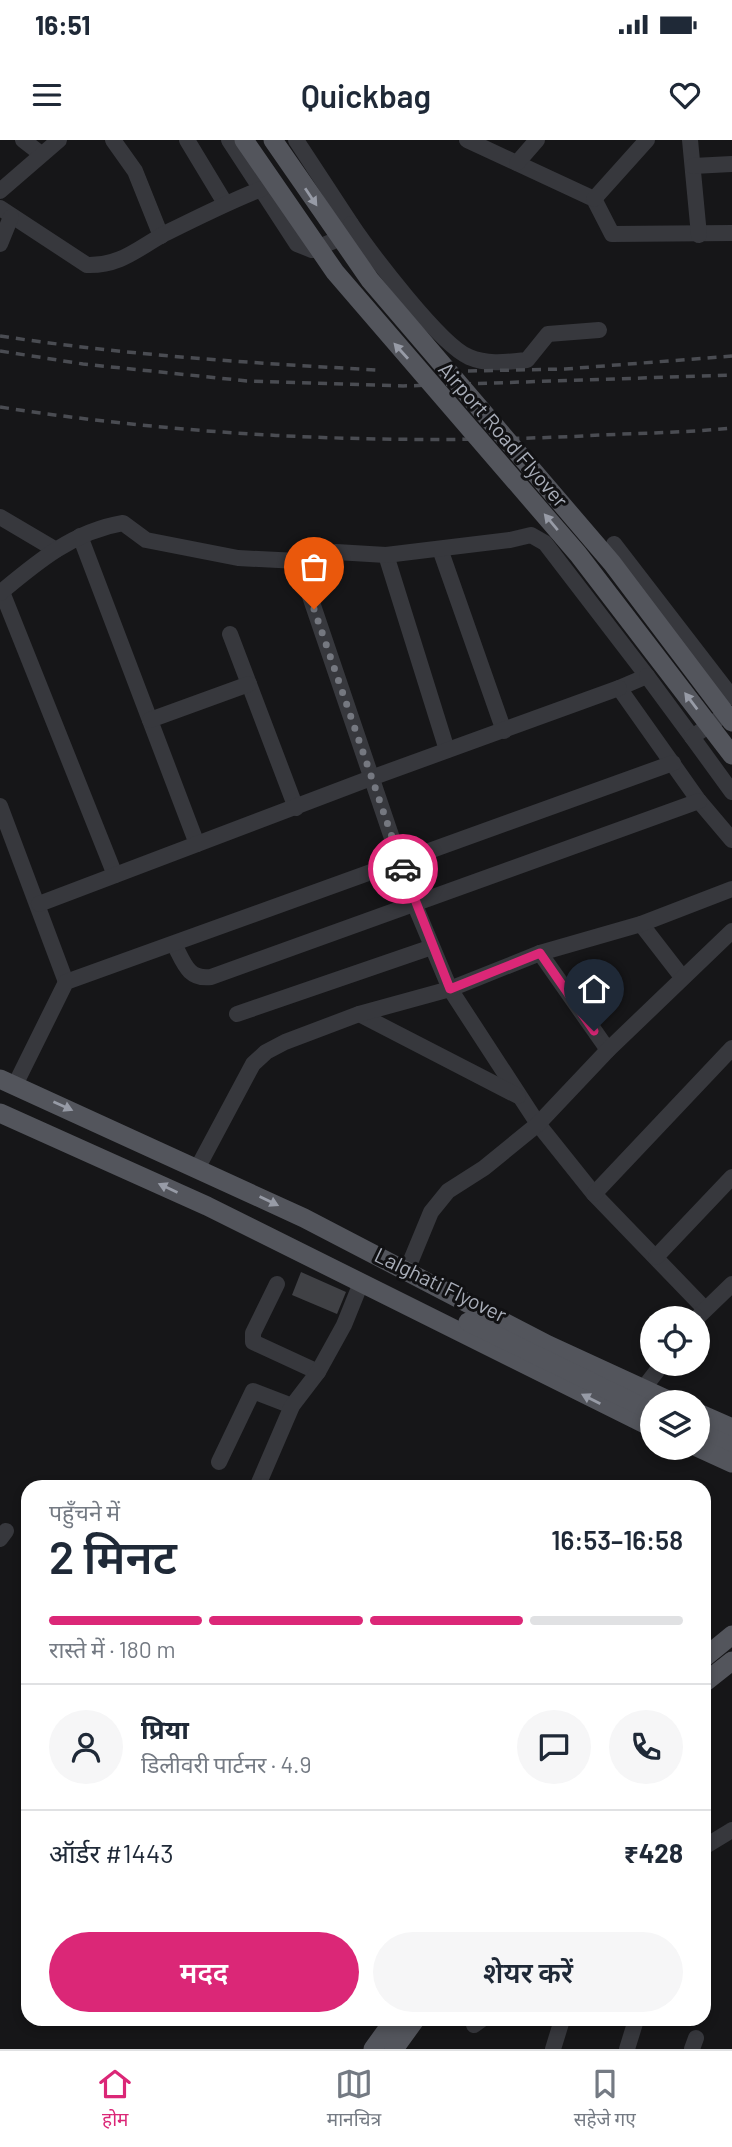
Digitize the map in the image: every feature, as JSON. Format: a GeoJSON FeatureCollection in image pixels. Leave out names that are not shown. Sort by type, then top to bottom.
{"type":"FeatureCollection","features":[{"type":"Feature","properties":{"kind":"main road","name":"Airport Road Flyover"},"geometry":{"type":"LineString","coordinates":[[244,140],[342,281],[578,554],[732,755]]}},
{"type":"Feature","properties":{"kind":"main road","name":"Airport Road Flyover"},"geometry":{"type":"LineString","coordinates":[[273,140],[370,280],[612,563],[732,722]]}},
{"type":"Feature","properties":{"kind":"main road"},"geometry":{"type":"LineString","coordinates":[[7,1082],[198,1167],[407,1270],[548,1345],[643,1389]]}},
{"type":"Feature","properties":{"kind":"main road"},"geometry":{"type":"LineString","coordinates":[[0,1113],[207,1206],[640,1422]]}},
{"type":"Feature","properties":{"kind":"main road","name":"Lalghati Flyover"},"geometry":{"type":"LineString","coordinates":[[207,1206],[231,1210],[249,1218],[640,1406]]}},
{"type":"Feature","properties":{"kind":"main road"},"geometry":{"type":"LineString","coordinates":[[710,1418],[732,1428]]}},
{"type":"Feature","properties":{"kind":"main road"},"geometry":{"type":"LineString","coordinates":[[710,1437],[732,1447]]}},
{"type":"Feature","properties":{"kind":"main road"},"geometry":{"type":"LineString","coordinates":[[710,1453],[732,1462]]}},
{"type":"Feature","properties":{"kind":"main road"},"geometry":{"type":"LineString","coordinates":[[711,1652],[732,1635]]}},
{"type":"Feature","properties":{"kind":"main road"},"geometry":{"type":"LineString","coordinates":[[711,1678],[732,1661]]}},
{"type":"Feature","properties":{"kind":"main road"},"geometry":{"type":"LineString","coordinates":[[373,2049],[390,2026]]}},
{"type":"Feature","properties":{"kind":"main road"},"geometry":{"type":"LineString","coordinates":[[394,2049],[411,2026]]}},
{"type":"Feature","properties":{"kind":"street"},"geometry":{"type":"LineString","coordinates":[[23,140],[41,154]]}},
{"type":"Feature","properties":{"kind":"street"},"geometry":{"type":"LineString","coordinates":[[0,191],[58,140]]}},
{"type":"Feature","properties":{"kind":"street"},"geometry":{"type":"LineString","coordinates":[[113,140],[135,172],[161,236]]}},
{"type":"Feature","properties":{"kind":"street"},"geometry":{"type":"LineString","coordinates":[[187,140],[225,203]]}},
{"type":"Feature","properties":{"kind":"street"},"geometry":{"type":"LineString","coordinates":[[229,140],[297,244],[312,250],[348,235],[351,223]]}},
{"type":"Feature","properties":{"kind":"street"},"geometry":{"type":"LineString","coordinates":[[296,140],[394,282],[465,356],[493,363],[527,359],[548,334],[599,330]]}},
{"type":"Feature","properties":{"kind":"street"},"geometry":{"type":"LineString","coordinates":[[467,140],[594,199],[612,234],[732,233]]}},
{"type":"Feature","properties":{"kind":"street"},"geometry":{"type":"LineString","coordinates":[[517,163],[537,140]]}},
{"type":"Feature","properties":{"kind":"street"},"geometry":{"type":"LineString","coordinates":[[594,199],[647,140]]}},
{"type":"Feature","properties":{"kind":"street"},"geometry":{"type":"LineString","coordinates":[[690,140],[699,235]]}},
{"type":"Feature","properties":{"kind":"street"},"geometry":{"type":"LineString","coordinates":[[693,166],[732,164]]}},
{"type":"Feature","properties":{"kind":"street"},"geometry":{"type":"LineString","coordinates":[[0,244],[5,212],[87,265],[101,265],[130,257],[161,236],[225,203],[261,189]]}},
{"type":"Feature","properties":{"kind":"street"},"geometry":{"type":"LineString","coordinates":[[0,517],[56,550]]}},
{"type":"Feature","properties":{"kind":"street"},"geometry":{"type":"LineString","coordinates":[[115,875],[1,593],[36,562],[80,536],[122,523],[146,540],[238,558],[298,561],[336,552],[386,555],[531,535],[545,543],[732,792]]}},
{"type":"Feature","properties":{"kind":"street"},"geometry":{"type":"LineString","coordinates":[[80,536],[197,844]]}},
{"type":"Feature","properties":{"kind":"street"},"geometry":{"type":"LineString","coordinates":[[614,544],[732,697]]}},
{"type":"Feature","properties":{"kind":"street"},"geometry":{"type":"LineString","coordinates":[[440,549],[504,731]]}},
{"type":"Feature","properties":{"kind":"street"},"geometry":{"type":"LineString","coordinates":[[386,555],[447,750]]}},
{"type":"Feature","properties":{"kind":"street"},"geometry":{"type":"LineString","coordinates":[[298,561],[414,903],[450,989],[538,1124],[594,1194],[656,1257],[695,1306]]}},
{"type":"Feature","properties":{"kind":"street"},"geometry":{"type":"LineString","coordinates":[[230,634],[296,808]]}},
{"type":"Feature","properties":{"kind":"street"},"geometry":{"type":"LineString","coordinates":[[39,904],[647,676]]}},
{"type":"Feature","properties":{"kind":"street"},"geometry":{"type":"LineString","coordinates":[[150,720],[249,684]]}},
{"type":"Feature","properties":{"kind":"street"},"geometry":{"type":"LineString","coordinates":[[618,688],[699,801],[732,840]]}},
{"type":"Feature","properties":{"kind":"street"},"geometry":{"type":"LineString","coordinates":[[692,737],[732,710]]}},
{"type":"Feature","properties":{"kind":"street"},"geometry":{"type":"LineString","coordinates":[[7,1082],[66,982],[325,891],[400,860],[673,763]]}},
{"type":"Feature","properties":{"kind":"street"},"geometry":{"type":"LineString","coordinates":[[174,944],[190,974],[199,979],[211,977],[699,801]]}},
{"type":"Feature","properties":{"kind":"street"},"geometry":{"type":"LineString","coordinates":[[0,806],[39,904],[66,982]]}},
{"type":"Feature","properties":{"kind":"street"},"geometry":{"type":"LineString","coordinates":[[198,1167],[243,1082],[266,1052],[285,1042],[359,1014],[450,989],[540,953],[641,924],[732,889]]}},
{"type":"Feature","properties":{"kind":"street"},"geometry":{"type":"LineString","coordinates":[[641,924],[682,977]]}},
{"type":"Feature","properties":{"kind":"street"},"geometry":{"type":"LineString","coordinates":[[407,1270],[431,1212],[440,1199],[538,1124],[608,1050],[732,931]]}},
{"type":"Feature","properties":{"kind":"street"},"geometry":{"type":"LineString","coordinates":[[237,1014],[432,947]]}},
{"type":"Feature","properties":{"kind":"street"},"geometry":{"type":"LineString","coordinates":[[540,953],[608,1050]]}},
{"type":"Feature","properties":{"kind":"street"},"geometry":{"type":"LineString","coordinates":[[359,1014],[520,1097]]}},
{"type":"Feature","properties":{"kind":"street"},"geometry":{"type":"LineString","coordinates":[[594,1194],[729,1058]]}},
{"type":"Feature","properties":{"kind":"street"},"geometry":{"type":"LineString","coordinates":[[656,1257],[732,1177]]}},
{"type":"Feature","properties":{"kind":"street"},"geometry":{"type":"LineString","coordinates":[[260,1480],[292,1406],[318,1372],[344,1325],[361,1283]]}},
{"type":"Feature","properties":{"kind":"street"},"geometry":{"type":"LineString","coordinates":[[277,1284],[253,1333],[253,1342],[318,1372]]}},
{"type":"Feature","properties":{"kind":"street"},"geometry":{"type":"LineString","coordinates":[[709,1306],[732,1284]]}},
{"type":"Feature","properties":{"kind":"street"},"geometry":{"type":"LineString","coordinates":[[643,1389],[653,1376]]}},
{"type":"Feature","properties":{"kind":"street"},"geometry":{"type":"LineString","coordinates":[[219,1462],[253,1391],[292,1406]]}},
{"type":"Feature","properties":{"kind":"street"},"geometry":{"type":"LineString","coordinates":[[711,1843],[732,1830]]}},
{"type":"Feature","properties":{"kind":"street"},"geometry":{"type":"LineString","coordinates":[[554,2049],[560,2026]]}},
{"type":"Feature","properties":{"kind":"street"},"geometry":{"type":"LineString","coordinates":[[627,2049],[634,2026]]}},
{"type":"Feature","properties":{"kind":"building"},"geometry":{"type":"Polygon","coordinates":[[[301,1272],[346,1292],[337,1314],[292,1295],[301,1272]]]}},
{"type":"Feature","properties":{"kind":"railway"},"geometry":{"type":"LineString","coordinates":[[0,336],[141,353],[377,370]]}},
{"type":"Feature","properties":{"kind":"railway"},"geometry":{"type":"LineString","coordinates":[[0,351],[83,364],[247,381],[403,386],[732,375]]}},
{"type":"Feature","properties":{"kind":"railway"},"geometry":{"type":"LineString","coordinates":[[468,371],[565,369],[732,356]]}},
{"type":"Feature","properties":{"kind":"railway"},"geometry":{"type":"LineString","coordinates":[[0,407],[218,432],[364,439],[510,439],[732,428]]}},
{"type":"Feature","properties":{"kind":"way so far"},"geometry":{"type":"LineString","coordinates":[[314,609],[403,869]]}},
{"type":"Feature","properties":{"kind":"route"},"geometry":{"type":"LineString","coordinates":[[403,869],[414,903],[450,989],[540,953],[594,1031]]}}]}
